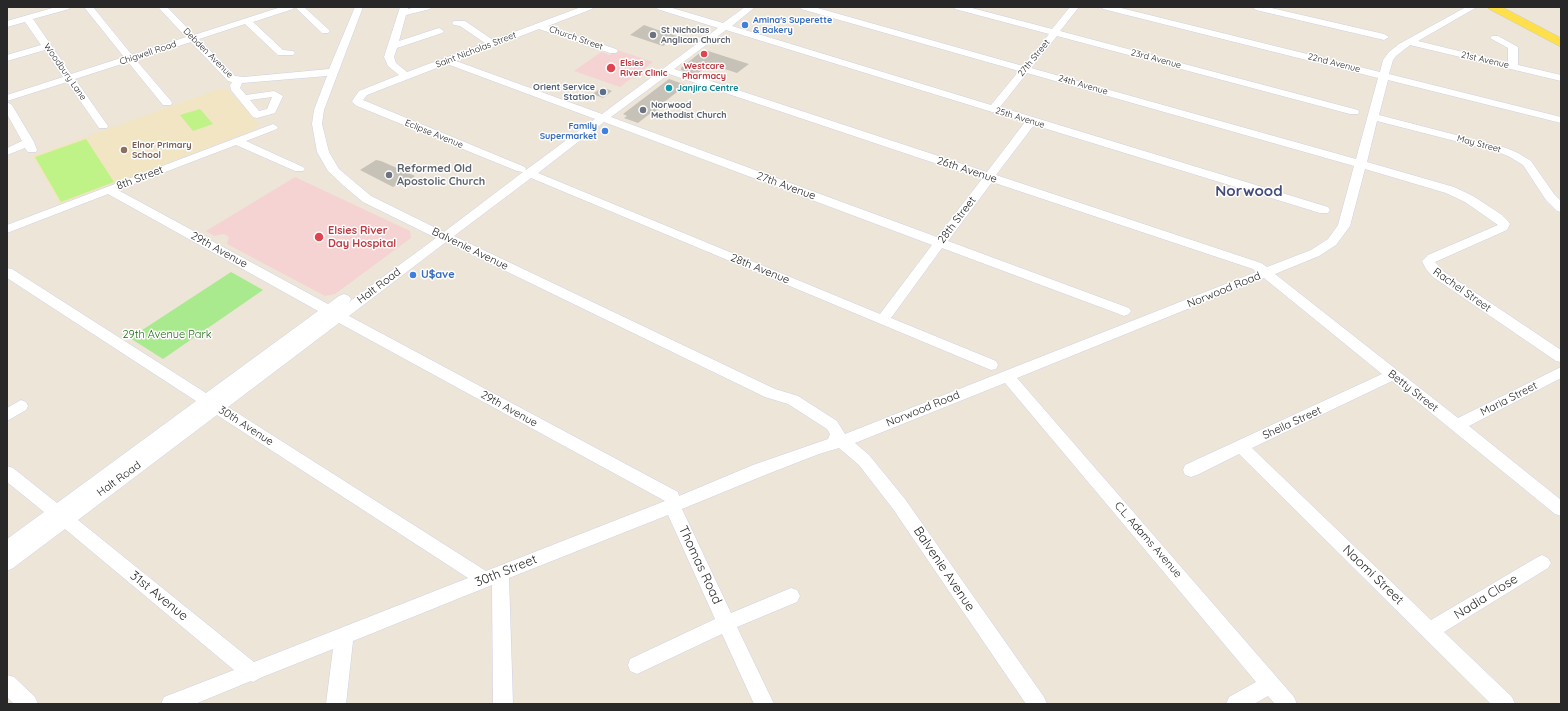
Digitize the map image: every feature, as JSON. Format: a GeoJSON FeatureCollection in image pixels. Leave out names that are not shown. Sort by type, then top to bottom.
{"type":"FeatureCollection","features":[{"type":"Feature","properties":{"kind":"main road"},"geometry":{"type":"LineString","coordinates":[[1493,7],[1561,44]]}},
{"type":"Feature","properties":{"kind":"main road"},"geometry":{"type":"LineString","coordinates":[[1513,7],[1561,33]]}},
{"type":"Feature","properties":{"kind":"street"},"geometry":{"type":"LineString","coordinates":[[11,20],[27,18],[66,7]]}},
{"type":"Feature","properties":{"kind":"street"},"geometry":{"type":"LineString","coordinates":[[88,7],[167,103]]}},
{"type":"Feature","properties":{"kind":"street","name":"Debden Avenue"},"geometry":{"type":"LineString","coordinates":[[162,7],[229,77],[239,80],[333,72]]}},
{"type":"Feature","properties":{"kind":"street","name":"Chigwell Road"},"geometry":{"type":"LineString","coordinates":[[7,98],[290,7]]}},
{"type":"Feature","properties":{"kind":"street"},"geometry":{"type":"LineString","coordinates":[[299,7],[325,31]]}},
{"type":"Feature","properties":{"kind":"street","name":"Balvenie Avenue"},"geometry":{"type":"LineString","coordinates":[[359,7],[320,106],[317,124],[321,146],[334,171],[367,199],[770,393],[824,431],[842,441],[864,460],[900,504],[1037,704]]}},
{"type":"Feature","properties":{"kind":"street"},"geometry":{"type":"LineString","coordinates":[[406,76],[394,67],[389,60],[392,46],[403,10],[427,7]]}},
{"type":"Feature","properties":{"kind":"street","name":"Saint Nicholas Street"},"geometry":{"type":"LineString","coordinates":[[363,93],[589,7]]}},
{"type":"Feature","properties":{"kind":"street","name":"25th Avenue"},"geometry":{"type":"LineString","coordinates":[[660,7],[1324,210]]}},
{"type":"Feature","properties":{"kind":"street","name":"Halt Road"},"geometry":{"type":"LineString","coordinates":[[599,116],[667,70],[741,7]]}},
{"type":"Feature","properties":{"kind":"street","name":"Halt Road"},"geometry":{"type":"LineString","coordinates":[[7,563],[61,515],[720,26],[751,7]]}},
{"type":"Feature","properties":{"kind":"street","name":"24th Avenue"},"geometry":{"type":"LineString","coordinates":[[804,7],[1361,164]]}},
{"type":"Feature","properties":{"kind":"street","name":"23rd Avenue"},"geometry":{"type":"LineString","coordinates":[[958,7],[1354,112]]}},
{"type":"Feature","properties":{"kind":"street","name":"27th Street"},"geometry":{"type":"LineString","coordinates":[[993,109],[1075,7]]}},
{"type":"Feature","properties":{"kind":"street","name":"22nd Avenue"},"geometry":{"type":"LineString","coordinates":[[1106,7],[1561,120]]}},
{"type":"Feature","properties":{"kind":"street"},"geometry":{"type":"LineString","coordinates":[[1256,7],[1384,37]]}},
{"type":"Feature","properties":{"kind":"street","name":"Norwood Road"},"geometry":{"type":"LineString","coordinates":[[842,441],[1315,253],[1326,246],[1337,237],[1348,217],[1388,60],[1392,54],[1409,42],[1473,7]]}},
{"type":"Feature","properties":{"kind":"street","name":"Woodbury Lane"},"geometry":{"type":"LineString","coordinates":[[27,18],[102,126]]}},
{"type":"Feature","properties":{"kind":"street"},"geometry":{"type":"LineString","coordinates":[[247,21],[281,54],[290,53]]}},
{"type":"Feature","properties":{"kind":"street"},"geometry":{"type":"LineString","coordinates":[[457,23],[462,23],[492,44]]}},
{"type":"Feature","properties":{"kind":"street","name":"Church Street"},"geometry":{"type":"LineString","coordinates":[[540,26],[613,51]]}},
{"type":"Feature","properties":{"kind":"street"},"geometry":{"type":"LineString","coordinates":[[392,46],[439,31]]}},
{"type":"Feature","properties":{"kind":"street"},"geometry":{"type":"LineString","coordinates":[[1494,38],[1513,47],[1514,67]]}},
{"type":"Feature","properties":{"kind":"street","name":"21st Avenue"},"geometry":{"type":"LineString","coordinates":[[1409,42],[1561,78]]}},
{"type":"Feature","properties":{"kind":"street"},"geometry":{"type":"LineString","coordinates":[[7,58],[47,46]]}},
{"type":"Feature","properties":{"kind":"street","name":"27th Avenue"},"geometry":{"type":"LineString","coordinates":[[448,61],[1124,311]]}},
{"type":"Feature","properties":{"kind":"street","name":"26th Avenue"},"geometry":{"type":"LineString","coordinates":[[667,70],[1257,266],[1265,273]]}},
{"type":"Feature","properties":{"kind":"street"},"geometry":{"type":"LineString","coordinates":[[239,80],[235,88],[243,98]]}},
{"type":"Feature","properties":{"kind":"street","name":"Eclipse Avenue"},"geometry":{"type":"LineString","coordinates":[[363,93],[357,101],[361,104],[525,171]]}},
{"type":"Feature","properties":{"kind":"street"},"geometry":{"type":"LineString","coordinates":[[7,105],[30,146],[22,146],[7,152]]}},
{"type":"Feature","properties":{"kind":"street","name":"May Street"},"geometry":{"type":"LineString","coordinates":[[1373,117],[1514,155],[1527,163],[1550,197],[1561,208]]}},
{"type":"Feature","properties":{"kind":"street","name":"28th Street"},"geometry":{"type":"LineString","coordinates":[[882,319],[1031,121]]}},
{"type":"Feature","properties":{"kind":"street","name":"8th Street"},"geometry":{"type":"LineString","coordinates":[[7,229],[273,127]]}},
{"type":"Feature","properties":{"kind":"street"},"geometry":{"type":"LineString","coordinates":[[238,141],[299,169]]}},
{"type":"Feature","properties":{"kind":"street","name":"Rachel Street"},"geometry":{"type":"LineString","coordinates":[[1361,164],[1450,190],[1502,222],[1504,227],[1501,229],[1432,258],[1428,264],[1432,270],[1561,358]]}},
{"type":"Feature","properties":{"kind":"street","name":"28th Avenue"},"geometry":{"type":"LineString","coordinates":[[525,171],[991,365]]}},
{"type":"Feature","properties":{"kind":"street","name":"29th Avenue"},"geometry":{"type":"LineString","coordinates":[[109,190],[672,497],[674,505]]}},
{"type":"Feature","properties":{"kind":"street","name":"30th Avenue"},"geometry":{"type":"LineString","coordinates":[[7,272],[212,403],[492,577]]}},
{"type":"Feature","properties":{"kind":"street","name":"Betty Street"},"geometry":{"type":"LineString","coordinates":[[1265,273],[1561,509]]}},
{"type":"Feature","properties":{"kind":"street","name":"Maria Street"},"geometry":{"type":"LineString","coordinates":[[1456,426],[1561,372]]}},
{"type":"Feature","properties":{"kind":"street","name":"Sheila Street"},"geometry":{"type":"LineString","coordinates":[[1192,470],[1392,375]]}},
{"type":"Feature","properties":{"kind":"street","name":"C.L. Adams Avenue"},"geometry":{"type":"LineString","coordinates":[[1007,376],[1287,704]]}},
{"type":"Feature","properties":{"kind":"street"},"geometry":{"type":"LineString","coordinates":[[7,415],[21,406]]}},
{"type":"Feature","properties":{"kind":"street","name":"30th Street"},"geometry":{"type":"LineString","coordinates":[[171,704],[253,673],[802,453],[842,441]]}},
{"type":"Feature","properties":{"kind":"street","name":"Naomi Street"},"geometry":{"type":"LineString","coordinates":[[1241,447],[1505,704]]}},
{"type":"Feature","properties":{"kind":"street","name":"31st Avenue"},"geometry":{"type":"LineString","coordinates":[[7,473],[61,515],[253,673]]}},
{"type":"Feature","properties":{"kind":"street","name":"Thomas Road"},"geometry":{"type":"LineString","coordinates":[[674,505],[676,513],[764,704]]}},
{"type":"Feature","properties":{"kind":"street","name":"Halt Road"},"geometry":{"type":"LineString","coordinates":[[7,548],[61,515]]}},
{"type":"Feature","properties":{"kind":"street","name":"Nadia Close"},"geometry":{"type":"LineString","coordinates":[[1430,631],[1542,563]]}},
{"type":"Feature","properties":{"kind":"street"},"geometry":{"type":"LineString","coordinates":[[492,577],[503,704]]}},
{"type":"Feature","properties":{"kind":"street"},"geometry":{"type":"LineString","coordinates":[[637,665],[727,623],[791,596]]}},
{"type":"Feature","properties":{"kind":"street"},"geometry":{"type":"LineString","coordinates":[[336,704],[344,636]]}},
{"type":"Feature","properties":{"kind":"street"},"geometry":{"type":"LineString","coordinates":[[7,684],[28,704]]}},
{"type":"Feature","properties":{"kind":"street"},"geometry":{"type":"LineString","coordinates":[[1236,704],[1270,684]]}},
{"type":"Feature","properties":{"kind":"shaded area","name":"Elsies River Clinic"},"geometry":{"type":"Polygon","coordinates":[[[617,50],[653,62],[620,87],[574,71],[601,52],[610,55],[617,50]]]}},
{"type":"Feature","properties":{"kind":"shaded area","name":"Elnor Primary School"},"geometry":{"type":"Polygon","coordinates":[[[219,89],[227,89],[259,124],[256,129],[60,204],[32,156],[219,89]]]}},
{"type":"Feature","properties":{"kind":"shaded area","name":"Elsies River Day Hospital"},"geometry":{"type":"Polygon","coordinates":[[[295,177],[410,231],[411,238],[335,294],[325,296],[227,244],[229,237],[224,234],[214,236],[206,231],[295,177]]]}},
{"type":"Feature","properties":{"kind":"green space"},"geometry":{"type":"Polygon","coordinates":[[[200,109],[213,124],[193,131],[180,115],[200,109]]]}},
{"type":"Feature","properties":{"kind":"green space"},"geometry":{"type":"Polygon","coordinates":[[[86,139],[114,182],[61,202],[35,157],[86,139]]]}},
{"type":"Feature","properties":{"kind":"green space","name":"29th Avenue Park"},"geometry":{"type":"Polygon","coordinates":[[[231,272],[263,290],[163,359],[130,338],[231,272]]]}},
{"type":"Feature","properties":{"kind":"building","name":"St Nicholas Anglican Church"},"geometry":{"type":"Polygon","coordinates":[[[644,25],[677,36],[663,46],[630,35],[644,25]]]}},
{"type":"Feature","properties":{"kind":"building"},"geometry":{"type":"Polygon","coordinates":[[[702,51],[708,51],[749,64],[737,73],[709,64],[696,75],[681,70],[681,68],[702,51]]]}},
{"type":"Feature","properties":{"kind":"building"},"geometry":{"type":"Polygon","coordinates":[[[669,79],[686,85],[663,103],[665,104],[654,113],[652,112],[638,123],[624,118],[627,116],[623,114],[669,79]]]}},
{"type":"Feature","properties":{"kind":"building","name":"Orient Service Station"},"geometry":{"type":"Polygon","coordinates":[[[602,87],[612,91],[603,98],[593,94],[602,87]]]}},
{"type":"Feature","properties":{"kind":"building","name":"Reformed Old Apostolic Church"},"geometry":{"type":"Polygon","coordinates":[[[376,160],[415,176],[404,184],[401,182],[393,187],[360,170],[376,160]]]}},
{"type":"Feature","properties":{"kind":"place","name":"Amina's Superette & Bakery"},"geometry":{"type":"Point","coordinates":[745,25]}},
{"type":"Feature","properties":{"kind":"place","name":"St Nicholas Anglican Church"},"geometry":{"type":"Point","coordinates":[653,35]}},
{"type":"Feature","properties":{"kind":"place","name":"Westcare Pharmacy"},"geometry":{"type":"Point","coordinates":[704,54]}},
{"type":"Feature","properties":{"kind":"place","name":"Elsies River Clinic"},"geometry":{"type":"Point","coordinates":[611,68]}},
{"type":"Feature","properties":{"kind":"place","name":"Janjira Centre"},"geometry":{"type":"Point","coordinates":[669,88]}},
{"type":"Feature","properties":{"kind":"place","name":"Orient Service Station"},"geometry":{"type":"Point","coordinates":[603,92]}},
{"type":"Feature","properties":{"kind":"place","name":"Norwood Methodist Church"},"geometry":{"type":"Point","coordinates":[643,110]}},
{"type":"Feature","properties":{"kind":"place","name":"Family Supermarket"},"geometry":{"type":"Point","coordinates":[605,131]}},
{"type":"Feature","properties":{"kind":"place","name":"Elnor Primary School"},"geometry":{"type":"Point","coordinates":[124,150]}},
{"type":"Feature","properties":{"kind":"place","name":"Reformed Old Apostolic Church"},"geometry":{"type":"Point","coordinates":[389,175]}},
{"type":"Feature","properties":{"kind":"place","name":"Elsies River Day Hospital"},"geometry":{"type":"Point","coordinates":[319,237]}},
{"type":"Feature","properties":{"kind":"place","name":"U$ave"},"geometry":{"type":"Point","coordinates":[413,275]}},
{"type":"Feature","properties":{"kind":"district","name":"Norwood"},"geometry":{"type":"Point","coordinates":[1249,191]}}]}
